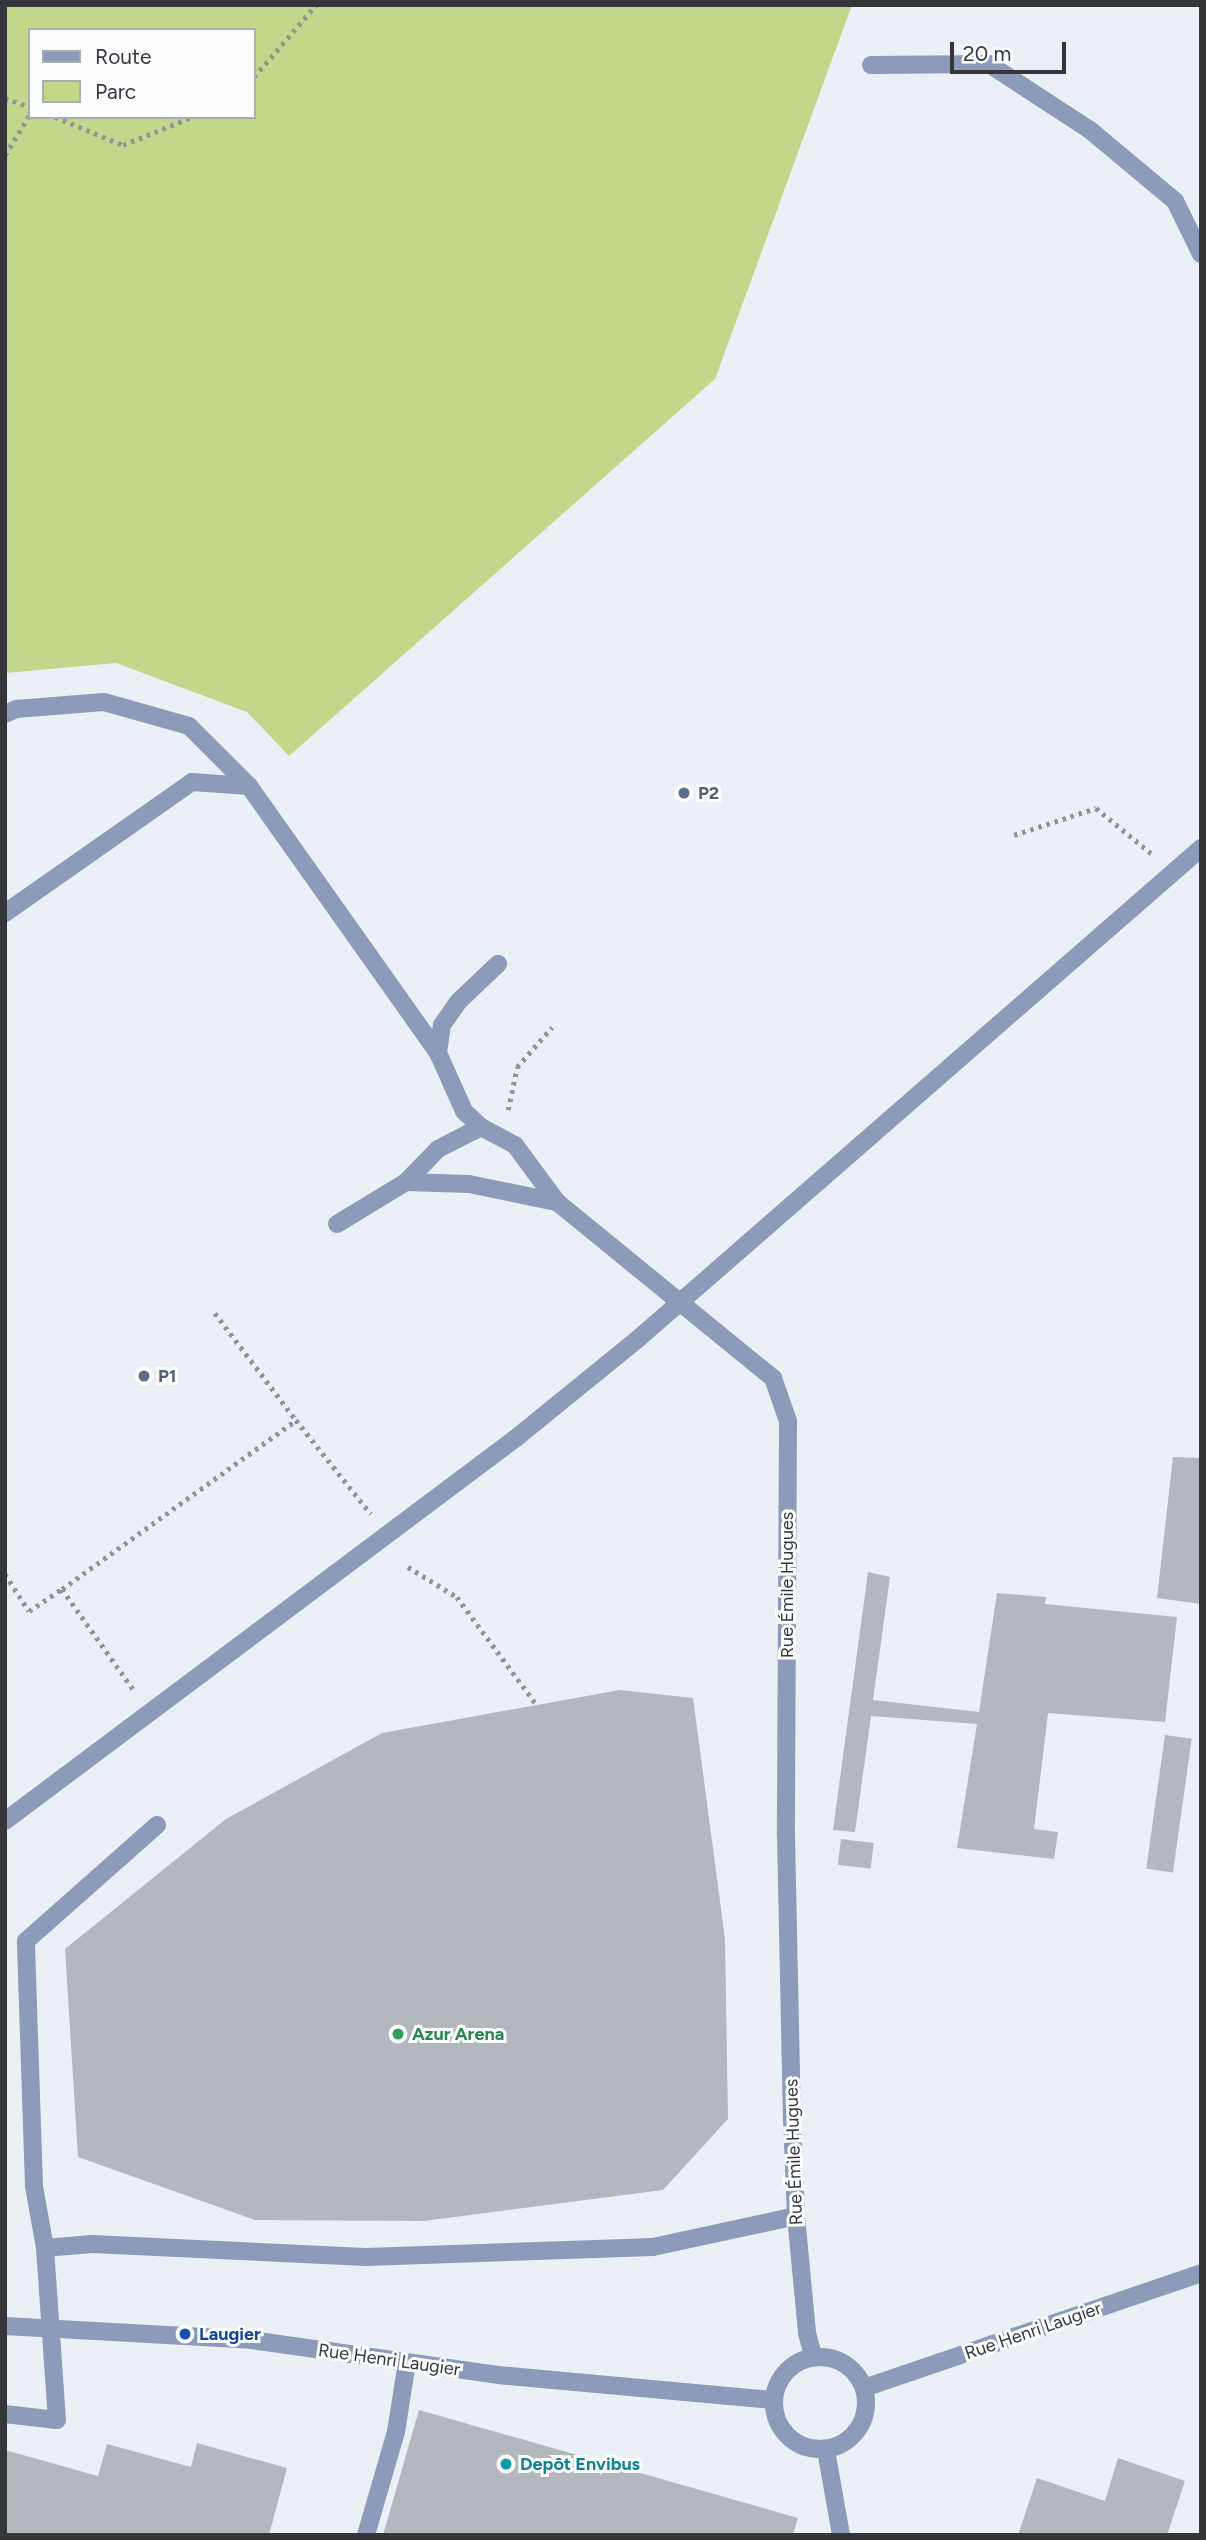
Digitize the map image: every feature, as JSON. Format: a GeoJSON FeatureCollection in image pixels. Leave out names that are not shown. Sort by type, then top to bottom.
{"type":"FeatureCollection","features":[{"type":"Feature","properties":{"kind":"street"},"geometry":{"type":"LineString","coordinates":[[872,65],[989,64],[1090,130],[1175,201],[1201,254]]}},
{"type":"Feature","properties":{"kind":"street"},"geometry":{"type":"LineString","coordinates":[[5,714],[16,709],[104,702],[189,726],[249,786],[316,875],[438,1054],[464,1111],[481,1127],[438,1149],[406,1182],[337,1224]]}},
{"type":"Feature","properties":{"kind":"street"},"geometry":{"type":"LineString","coordinates":[[5,914],[192,782],[249,786]]}},
{"type":"Feature","properties":{"kind":"street"},"geometry":{"type":"LineString","coordinates":[[5,1821],[516,1437],[680,1303],[1201,848]]}},
{"type":"Feature","properties":{"kind":"street"},"geometry":{"type":"LineString","coordinates":[[438,1054],[442,1025],[459,1001],[498,964]]}},
{"type":"Feature","properties":{"kind":"street","name":"Rue Émile Hugues"},"geometry":{"type":"LineString","coordinates":[[481,1127],[515,1145],[557,1202],[773,1378],[788,1421],[786,1835],[796,2216],[807,2333],[813,2356]]}},
{"type":"Feature","properties":{"kind":"street"},"geometry":{"type":"LineString","coordinates":[[406,1182],[469,1184],[557,1202]]}},
{"type":"Feature","properties":{"kind":"street"},"geometry":{"type":"LineString","coordinates":[[5,2414],[57,2420],[45,2248],[34,2186],[26,1941],[157,1825]]}},
{"type":"Feature","properties":{"kind":"street"},"geometry":{"type":"LineString","coordinates":[[45,2248],[92,2244],[366,2257],[653,2247],[796,2216]]}},
{"type":"Feature","properties":{"kind":"street","name":"Rue Henri Laugier"},"geometry":{"type":"LineString","coordinates":[[864,2388],[1201,2273]]}},
{"type":"Feature","properties":{"kind":"street","name":"Rue Henri Laugier"},"geometry":{"type":"LineString","coordinates":[[5,2326],[252,2340],[498,2375],[773,2400]]}},
{"type":"Feature","properties":{"kind":"street"},"geometry":{"type":"LineString","coordinates":[[813,2356],[845,2363],[864,2388],[863,2420],[855,2434],[826,2449],[794,2442],[782,2431],[773,2400],[786,2371],[813,2356]]}},
{"type":"Feature","properties":{"kind":"street"},"geometry":{"type":"LineString","coordinates":[[366,2535],[396,2432],[407,2362]]}},
{"type":"Feature","properties":{"kind":"street"},"geometry":{"type":"LineString","coordinates":[[826,2449],[841,2535]]}},
{"type":"Feature","properties":{"kind":"path"},"geometry":{"type":"LineString","coordinates":[[256,74],[316,5]]}},
{"type":"Feature","properties":{"kind":"path"},"geometry":{"type":"LineString","coordinates":[[5,98],[28,106]]}},
{"type":"Feature","properties":{"kind":"path"},"geometry":{"type":"LineString","coordinates":[[5,155],[28,117]]}},
{"type":"Feature","properties":{"kind":"path"},"geometry":{"type":"LineString","coordinates":[[60,119],[123,145],[187,119]]}},
{"type":"Feature","properties":{"kind":"path"},"geometry":{"type":"LineString","coordinates":[[1014,835],[1096,808],[1172,872]]}},
{"type":"Feature","properties":{"kind":"path"},"geometry":{"type":"LineString","coordinates":[[515,1145],[508,1108],[517,1067],[552,1027]]}},
{"type":"Feature","properties":{"kind":"path"},"geometry":{"type":"LineString","coordinates":[[215,1313],[373,1517]]}},
{"type":"Feature","properties":{"kind":"path"},"geometry":{"type":"LineString","coordinates":[[5,1574],[29,1611],[296,1420]]}},
{"type":"Feature","properties":{"kind":"path"},"geometry":{"type":"LineString","coordinates":[[408,1567],[457,1597],[537,1705]]}},
{"type":"Feature","properties":{"kind":"path"},"geometry":{"type":"LineString","coordinates":[[62,1589],[135,1692]]}},
{"type":"Feature","properties":{"kind":"green space"},"geometry":{"type":"Polygon","coordinates":[[[5,5],[852,5],[715,379],[289,756],[247,712],[116,663],[5,673],[5,5]]]}},
{"type":"Feature","properties":{"kind":"building"},"geometry":{"type":"Polygon","coordinates":[[[1173,1457],[1201,1458],[1201,1604],[1157,1598],[1173,1457]]]}},
{"type":"Feature","properties":{"kind":"building"},"geometry":{"type":"Polygon","coordinates":[[[868,1572],[890,1577],[873,1700],[979,1712],[997,1593],[1046,1597],[1045,1604],[1177,1617],[1165,1722],[1048,1713],[1034,1829],[1058,1832],[1054,1859],[957,1848],[977,1724],[871,1716],[855,1832],[833,1830],[868,1572]]]}},
{"type":"Feature","properties":{"kind":"building","name":"Azur Arena"},"geometry":{"type":"Polygon","coordinates":[[[620,1690],[693,1698],[725,1939],[728,2119],[663,2190],[424,2221],[255,2220],[78,2157],[65,1949],[226,1819],[382,1733],[620,1690]]]}},
{"type":"Feature","properties":{"kind":"building"},"geometry":{"type":"Polygon","coordinates":[[[1165,1735],[1192,1739],[1173,1872],[1146,1869],[1165,1735]]]}},
{"type":"Feature","properties":{"kind":"building"},"geometry":{"type":"Polygon","coordinates":[[[841,1839],[874,1843],[871,1869],[838,1865],[841,1839]]]}},
{"type":"Feature","properties":{"kind":"building","name":"Depôt Envibus"},"geometry":{"type":"Polygon","coordinates":[[[419,2410],[798,2518],[793,2535],[383,2535],[419,2410]]]}},
{"type":"Feature","properties":{"kind":"building"},"geometry":{"type":"Polygon","coordinates":[[[197,2443],[287,2468],[269,2535],[5,2535],[5,2450],[98,2476],[107,2444],[191,2467],[197,2443]]]}},
{"type":"Feature","properties":{"kind":"building"},"geometry":{"type":"Polygon","coordinates":[[[1118,2458],[1185,2481],[1167,2535],[1018,2535],[1037,2478],[1105,2501],[1118,2458]]]}},
{"type":"Feature","properties":{"kind":"place","name":"P2"},"geometry":{"type":"Point","coordinates":[684,793]}},
{"type":"Feature","properties":{"kind":"place","name":"P1"},"geometry":{"type":"Point","coordinates":[144,1376]}},
{"type":"Feature","properties":{"kind":"place","name":"Azur Arena"},"geometry":{"type":"Point","coordinates":[398,2034]}},
{"type":"Feature","properties":{"kind":"place","name":"Laugier"},"geometry":{"type":"Point","coordinates":[185,2334]}},
{"type":"Feature","properties":{"kind":"place","name":"Depôt Envibus"},"geometry":{"type":"Point","coordinates":[506,2464]}}]}
